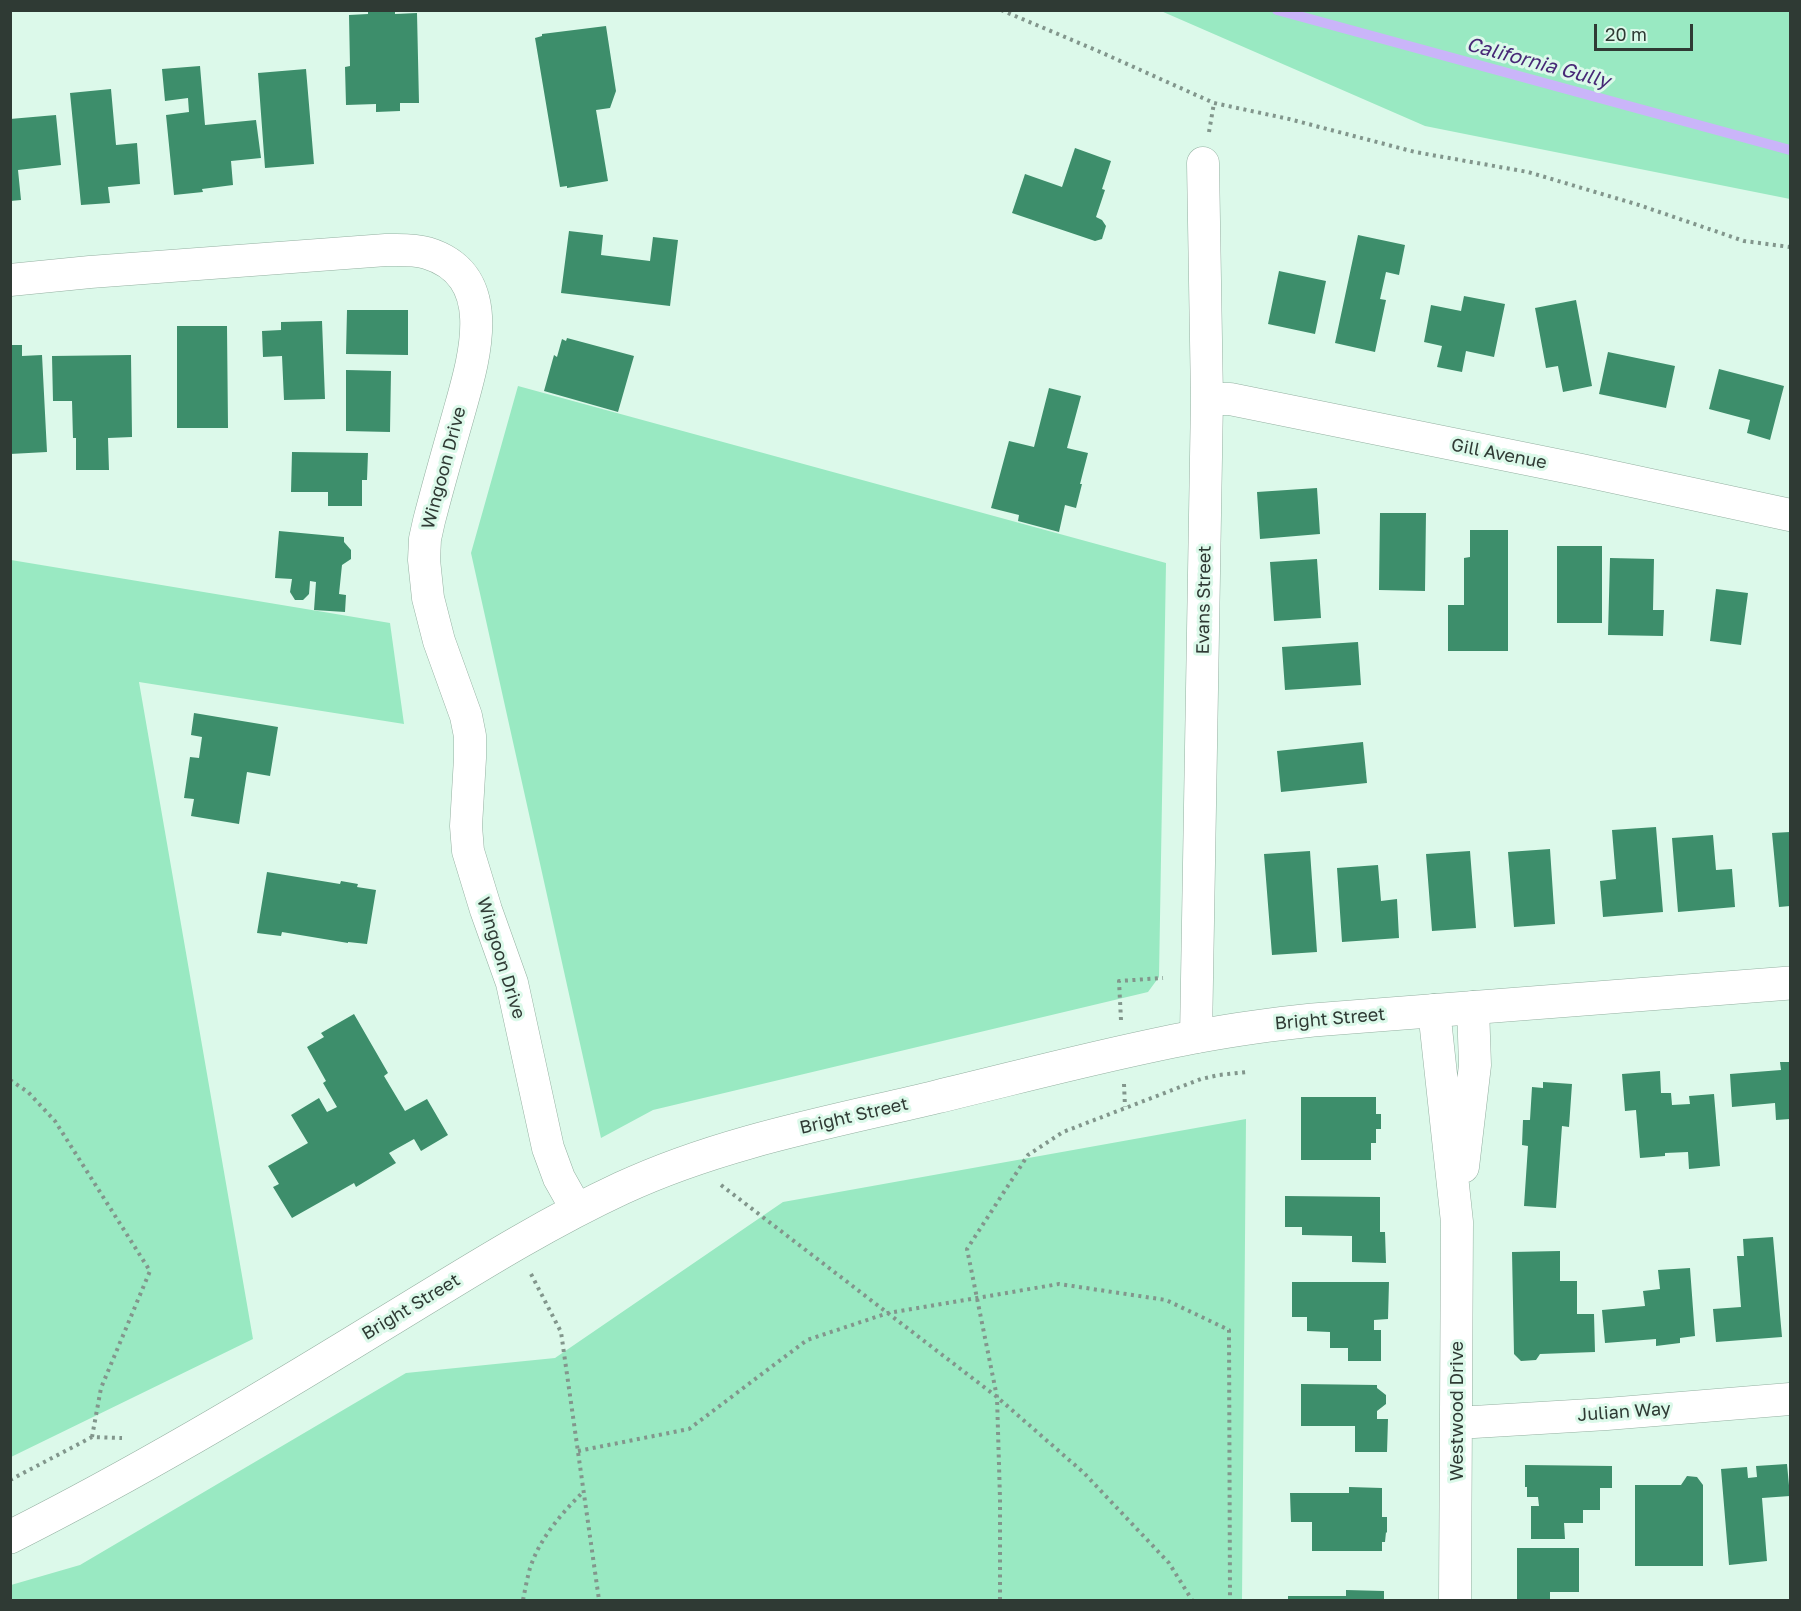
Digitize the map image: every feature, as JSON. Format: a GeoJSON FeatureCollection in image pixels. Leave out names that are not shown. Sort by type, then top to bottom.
{"type":"FeatureCollection","features":[{"type":"Feature","properties":{"kind":"street","name":"Evans Street"},"geometry":{"type":"LineString","coordinates":[[1196,1037],[1207,399],[1203,163]]}},
{"type":"Feature","properties":{"kind":"street","name":"Wingoon Drive"},"geometry":{"type":"LineString","coordinates":[[10,280],[387,250],[425,252],[441,258],[464,278],[475,308],[477,338],[470,374],[429,521],[425,549],[426,579],[432,616],[466,717],[470,736],[466,826],[468,851],[512,983],[548,1148],[559,1178],[577,1210]]}},
{"type":"Feature","properties":{"kind":"street","name":"Gill Avenue"},"geometry":{"type":"LineString","coordinates":[[1207,399],[1230,399],[1791,515]]}},
{"type":"Feature","properties":{"kind":"street","name":"Bright Street"},"geometry":{"type":"LineString","coordinates":[[10,1538],[250,1405],[514,1245],[577,1210],[626,1186],[689,1161],[779,1134],[1196,1037],[1254,1027],[1313,1020],[1791,982]]}},
{"type":"Feature","properties":{"kind":"street","name":"Westwood Drive"},"geometry":{"type":"LineString","coordinates":[[1457,1222],[1476,1065],[1473,1007]]}},
{"type":"Feature","properties":{"kind":"street","name":"Westwood Drive"},"geometry":{"type":"LineString","coordinates":[[1434,1010],[1457,1222],[1455,1600]]}},
{"type":"Feature","properties":{"kind":"street","name":"Julian Way"},"geometry":{"type":"LineString","coordinates":[[1457,1423],[1791,1399]]}},
{"type":"Feature","properties":{"kind":"path"},"geometry":{"type":"LineString","coordinates":[[1001,10],[1214,104],[1289,119],[1415,152],[1528,172],[1639,205],[1744,241],[1791,247]]}},
{"type":"Feature","properties":{"kind":"path"},"geometry":{"type":"LineString","coordinates":[[1121,1027],[1119,981],[1163,978]]}},
{"type":"Feature","properties":{"kind":"path"},"geometry":{"type":"LineString","coordinates":[[1000,1600],[997,1397],[967,1249],[1028,1155],[1063,1132],[1201,1079],[1247,1072]]}},
{"type":"Feature","properties":{"kind":"path"},"geometry":{"type":"LineString","coordinates":[[1123,1074],[1125,1107]]}},
{"type":"Feature","properties":{"kind":"path"},"geometry":{"type":"LineString","coordinates":[[10,1080],[28,1092],[55,1121],[150,1271],[101,1388],[92,1437]]}},
{"type":"Feature","properties":{"kind":"path"},"geometry":{"type":"LineString","coordinates":[[689,1161],[997,1397],[1084,1473],[1169,1563],[1192,1600]]}},
{"type":"Feature","properties":{"kind":"path"},"geometry":{"type":"LineString","coordinates":[[514,1245],[561,1332],[598,1600]]}},
{"type":"Feature","properties":{"kind":"path"},"geometry":{"type":"LineString","coordinates":[[578,1451],[689,1430],[807,1340],[888,1313],[1059,1284],[1166,1300],[1229,1330],[1230,1600]]}},
{"type":"Feature","properties":{"kind":"path"},"geometry":{"type":"LineString","coordinates":[[10,1480],[92,1437],[127,1438]]}},
{"type":"Feature","properties":{"kind":"path"},"geometry":{"type":"LineString","coordinates":[[523,1600],[530,1568],[540,1546],[566,1508],[583,1492]]}},
{"type":"Feature","properties":{"kind":"green space"},"geometry":{"type":"Polygon","coordinates":[[[1161,11],[1790,11],[1790,199],[1425,126],[1161,11]]]}},
{"type":"Feature","properties":{"kind":"green space"},"geometry":{"type":"Polygon","coordinates":[[[518,386],[1166,563],[1159,977],[1148,992],[653,1110],[601,1138],[471,553],[518,386]]]}},
{"type":"Feature","properties":{"kind":"green space"},"geometry":{"type":"Polygon","coordinates":[[[11,560],[390,623],[404,724],[139,682],[253,1339],[11,1457],[11,560]]]}},
{"type":"Feature","properties":{"kind":"green space"},"geometry":{"type":"Polygon","coordinates":[[[1246,1119],[1242,1600],[11,1600],[11,1585],[80,1565],[406,1373],[555,1358],[783,1202],[1246,1119]]]}},
{"type":"Feature","properties":{"kind":"building"},"geometry":{"type":"Polygon","coordinates":[[[368,10],[395,10],[395,14],[417,13],[419,103],[400,103],[400,111],[376,112],[376,104],[346,105],[345,67],[350,66],[349,15],[368,14],[368,10]]]}},
{"type":"Feature","properties":{"kind":"building"},"geometry":{"type":"Polygon","coordinates":[[[606,26],[616,91],[610,108],[596,110],[608,181],[567,188],[567,186],[560,187],[535,38],[542,34],[606,26]]]}},
{"type":"Feature","properties":{"kind":"building"},"geometry":{"type":"Polygon","coordinates":[[[200,66],[205,125],[256,120],[261,158],[231,161],[233,185],[202,189],[203,192],[174,195],[166,115],[189,112],[188,98],[165,101],[162,69],[200,66]]]}},
{"type":"Feature","properties":{"kind":"building"},"geometry":{"type":"Polygon","coordinates":[[[306,69],[314,164],[265,168],[258,73],[306,69]]]}},
{"type":"Feature","properties":{"kind":"building"},"geometry":{"type":"Polygon","coordinates":[[[111,89],[116,145],[137,143],[140,184],[108,187],[110,203],[81,205],[70,93],[111,89]]]}},
{"type":"Feature","properties":{"kind":"building"},"geometry":{"type":"Polygon","coordinates":[[[56,115],[61,165],[18,170],[21,200],[10,201],[10,119],[56,115]]]}},
{"type":"Feature","properties":{"kind":"building"},"geometry":{"type":"Polygon","coordinates":[[[1075,148],[1111,161],[1096,217],[1106,226],[1102,239],[1095,241],[1012,213],[1025,174],[1062,187],[1075,148]]]}},
{"type":"Feature","properties":{"kind":"building"},"geometry":{"type":"Polygon","coordinates":[[[569,231],[603,235],[601,255],[650,261],[653,237],[678,240],[670,306],[561,293],[569,231]]]}},
{"type":"Feature","properties":{"kind":"building"},"geometry":{"type":"Polygon","coordinates":[[[1358,235],[1405,245],[1399,275],[1386,272],[1380,299],[1386,300],[1375,352],[1335,343],[1358,235]]]}},
{"type":"Feature","properties":{"kind":"building"},"geometry":{"type":"Polygon","coordinates":[[[1279,271],[1326,281],[1315,334],[1268,324],[1279,271]]]}},
{"type":"Feature","properties":{"kind":"building"},"geometry":{"type":"Polygon","coordinates":[[[1464,296],[1505,304],[1494,357],[1466,351],[1462,372],[1437,367],[1442,346],[1424,342],[1431,305],[1461,311],[1464,296]]]}},
{"type":"Feature","properties":{"kind":"building"},"geometry":{"type":"Polygon","coordinates":[[[1576,300],[1592,386],[1563,392],[1558,366],[1546,368],[1535,308],[1576,300]]]}},
{"type":"Feature","properties":{"kind":"building"},"geometry":{"type":"Polygon","coordinates":[[[347,310],[408,310],[408,355],[346,354],[347,310]]]}},
{"type":"Feature","properties":{"kind":"building"},"geometry":{"type":"Polygon","coordinates":[[[322,321],[325,399],[284,400],[282,356],[263,357],[262,331],[281,330],[281,322],[322,321]]]}},
{"type":"Feature","properties":{"kind":"building"},"geometry":{"type":"Polygon","coordinates":[[[177,326],[227,326],[228,428],[177,428],[177,326]]]}},
{"type":"Feature","properties":{"kind":"building"},"geometry":{"type":"Polygon","coordinates":[[[567,338],[634,356],[618,412],[544,391],[554,355],[557,357],[562,339],[566,341],[567,338]]]}},
{"type":"Feature","properties":{"kind":"building"},"geometry":{"type":"Polygon","coordinates":[[[10,345],[22,345],[22,356],[42,355],[47,452],[10,454],[10,345]]]}},
{"type":"Feature","properties":{"kind":"building"},"geometry":{"type":"Polygon","coordinates":[[[1608,352],[1675,366],[1666,408],[1599,394],[1608,352]]]}},
{"type":"Feature","properties":{"kind":"building"},"geometry":{"type":"Polygon","coordinates":[[[131,355],[132,437],[108,438],[109,470],[76,470],[76,438],[73,438],[72,401],[53,401],[52,356],[131,355]]]}},
{"type":"Feature","properties":{"kind":"building"},"geometry":{"type":"Polygon","coordinates":[[[1719,369],[1784,386],[1770,440],[1747,433],[1750,420],[1709,409],[1719,369]]]}},
{"type":"Feature","properties":{"kind":"building"},"geometry":{"type":"Polygon","coordinates":[[[346,370],[391,371],[390,432],[346,431],[346,370]]]}},
{"type":"Feature","properties":{"kind":"building"},"geometry":{"type":"Polygon","coordinates":[[[1049,388],[1081,396],[1067,448],[1088,453],[1076,508],[1065,505],[1059,532],[1018,521],[1019,515],[991,508],[1009,441],[1034,447],[1049,388]]]}},
{"type":"Feature","properties":{"kind":"building"},"geometry":{"type":"Polygon","coordinates":[[[292,452],[368,453],[367,480],[362,480],[362,506],[328,506],[328,492],[291,492],[292,452]]]}},
{"type":"Feature","properties":{"kind":"building"},"geometry":{"type":"Polygon","coordinates":[[[1317,488],[1320,534],[1260,539],[1257,492],[1317,488]]]}},
{"type":"Feature","properties":{"kind":"building"},"geometry":{"type":"Polygon","coordinates":[[[1380,513],[1426,513],[1425,591],[1379,590],[1380,513]]]}},
{"type":"Feature","properties":{"kind":"building"},"geometry":{"type":"Polygon","coordinates":[[[1470,530],[1508,530],[1508,651],[1448,651],[1448,605],[1464,605],[1464,558],[1470,557],[1470,530]]]}},
{"type":"Feature","properties":{"kind":"building"},"geometry":{"type":"Polygon","coordinates":[[[279,531],[344,537],[344,542],[351,550],[351,559],[342,565],[339,594],[346,595],[345,612],[314,610],[316,582],[310,581],[309,594],[303,600],[295,600],[290,592],[292,579],[275,578],[279,531]]]}},
{"type":"Feature","properties":{"kind":"building"},"geometry":{"type":"Polygon","coordinates":[[[1557,546],[1602,546],[1602,623],[1557,623],[1557,546]]]}},
{"type":"Feature","properties":{"kind":"building"},"geometry":{"type":"Polygon","coordinates":[[[1610,558],[1654,559],[1653,610],[1664,610],[1663,636],[1608,635],[1610,558]]]}},
{"type":"Feature","properties":{"kind":"building"},"geometry":{"type":"Polygon","coordinates":[[[1317,559],[1321,618],[1274,621],[1270,562],[1317,559]]]}},
{"type":"Feature","properties":{"kind":"building"},"geometry":{"type":"Polygon","coordinates":[[[1716,589],[1748,593],[1741,645],[1710,641],[1716,589]]]}},
{"type":"Feature","properties":{"kind":"building"},"geometry":{"type":"Polygon","coordinates":[[[1358,642],[1361,685],[1285,690],[1282,647],[1358,642]]]}},
{"type":"Feature","properties":{"kind":"building"},"geometry":{"type":"Polygon","coordinates":[[[194,713],[278,727],[270,776],[247,772],[239,824],[191,816],[194,799],[184,798],[190,757],[199,758],[202,737],[191,735],[194,713]]]}},
{"type":"Feature","properties":{"kind":"building"},"geometry":{"type":"Polygon","coordinates":[[[1363,742],[1367,783],[1281,792],[1277,751],[1363,742]]]}},
{"type":"Feature","properties":{"kind":"building"},"geometry":{"type":"Polygon","coordinates":[[[1656,827],[1663,912],[1603,917],[1600,881],[1616,879],[1612,830],[1656,827]]]}},
{"type":"Feature","properties":{"kind":"building"},"geometry":{"type":"Polygon","coordinates":[[[1790,832],[1790,906],[1779,907],[1772,833],[1790,832]]]}},
{"type":"Feature","properties":{"kind":"building"},"geometry":{"type":"Polygon","coordinates":[[[1713,835],[1716,870],[1732,869],[1735,907],[1678,912],[1672,838],[1713,835]]]}},
{"type":"Feature","properties":{"kind":"building"},"geometry":{"type":"Polygon","coordinates":[[[1550,849],[1555,924],[1514,927],[1508,852],[1550,849]]]}},
{"type":"Feature","properties":{"kind":"building"},"geometry":{"type":"Polygon","coordinates":[[[1310,851],[1317,952],[1272,955],[1264,854],[1310,851]]]}},
{"type":"Feature","properties":{"kind":"building"},"geometry":{"type":"Polygon","coordinates":[[[1470,851],[1476,928],[1432,931],[1426,854],[1470,851]]]}},
{"type":"Feature","properties":{"kind":"building"},"geometry":{"type":"Polygon","coordinates":[[[1378,865],[1381,901],[1397,899],[1399,938],[1342,942],[1337,868],[1378,865]]]}},
{"type":"Feature","properties":{"kind":"building"},"geometry":{"type":"Polygon","coordinates":[[[267,872],[340,884],[341,881],[358,884],[357,887],[376,890],[367,944],[282,932],[281,936],[257,933],[267,872]]]}},
{"type":"Feature","properties":{"kind":"building"},"geometry":{"type":"Polygon","coordinates":[[[354,1014],[388,1073],[384,1076],[405,1111],[427,1099],[448,1135],[421,1151],[414,1139],[389,1153],[396,1163],[356,1187],[354,1183],[292,1218],[273,1187],[279,1184],[268,1166],[308,1143],[291,1115],[319,1098],[327,1112],[337,1107],[307,1047],[324,1037],[321,1033],[354,1014]]]}},
{"type":"Feature","properties":{"kind":"building"},"geometry":{"type":"Polygon","coordinates":[[[1780,1062],[1790,1062],[1790,1119],[1776,1120],[1775,1103],[1732,1107],[1730,1074],[1781,1070],[1780,1062]]]}},
{"type":"Feature","properties":{"kind":"building"},"geometry":{"type":"Polygon","coordinates":[[[1660,1071],[1661,1093],[1671,1093],[1672,1105],[1690,1104],[1689,1096],[1714,1094],[1720,1166],[1689,1169],[1688,1152],[1665,1153],[1665,1156],[1640,1158],[1636,1110],[1625,1111],[1622,1074],[1660,1071]]]}},
{"type":"Feature","properties":{"kind":"building"},"geometry":{"type":"Polygon","coordinates":[[[1543,1082],[1572,1084],[1569,1127],[1562,1126],[1556,1208],[1524,1206],[1528,1146],[1522,1145],[1523,1120],[1530,1120],[1532,1087],[1543,1088],[1543,1082]]]}},
{"type":"Feature","properties":{"kind":"building"},"geometry":{"type":"Polygon","coordinates":[[[1301,1097],[1376,1097],[1376,1114],[1381,1114],[1381,1129],[1376,1129],[1376,1143],[1371,1143],[1371,1160],[1301,1160],[1301,1097]]]}},
{"type":"Feature","properties":{"kind":"building"},"geometry":{"type":"Polygon","coordinates":[[[1285,1196],[1380,1197],[1380,1232],[1385,1232],[1386,1263],[1352,1262],[1352,1236],[1302,1235],[1302,1227],[1285,1227],[1285,1196]]]}},
{"type":"Feature","properties":{"kind":"building"},"geometry":{"type":"Polygon","coordinates":[[[1773,1237],[1782,1337],[1716,1342],[1713,1309],[1741,1307],[1737,1256],[1744,1256],[1743,1239],[1773,1237]]]}},
{"type":"Feature","properties":{"kind":"building"},"geometry":{"type":"Polygon","coordinates":[[[1560,1251],[1560,1281],[1577,1281],[1577,1314],[1594,1314],[1595,1352],[1540,1354],[1536,1360],[1521,1361],[1514,1354],[1512,1252],[1560,1251]]]}},
{"type":"Feature","properties":{"kind":"building"},"geometry":{"type":"Polygon","coordinates":[[[1690,1268],[1695,1336],[1680,1338],[1680,1343],[1656,1346],[1656,1339],[1605,1343],[1602,1310],[1645,1306],[1643,1291],[1660,1289],[1658,1270],[1690,1268]]]}},
{"type":"Feature","properties":{"kind":"building"},"geometry":{"type":"Polygon","coordinates":[[[1292,1282],[1389,1282],[1388,1319],[1374,1320],[1374,1330],[1381,1330],[1381,1361],[1348,1361],[1348,1348],[1330,1348],[1330,1332],[1307,1331],[1307,1317],[1292,1317],[1292,1282]]]}},
{"type":"Feature","properties":{"kind":"building"},"geometry":{"type":"Polygon","coordinates":[[[1301,1384],[1377,1385],[1377,1388],[1386,1395],[1386,1404],[1377,1411],[1377,1419],[1388,1419],[1387,1452],[1355,1452],[1355,1426],[1301,1426],[1301,1384]]]}},
{"type":"Feature","properties":{"kind":"building"},"geometry":{"type":"Polygon","coordinates":[[[1787,1464],[1790,1496],[1762,1498],[1767,1561],[1729,1565],[1721,1469],[1747,1467],[1748,1478],[1757,1477],[1756,1466],[1787,1464]]]}},
{"type":"Feature","properties":{"kind":"building"},"geometry":{"type":"Polygon","coordinates":[[[1525,1465],[1612,1466],[1612,1488],[1600,1488],[1600,1510],[1583,1510],[1583,1523],[1564,1523],[1565,1539],[1531,1539],[1531,1506],[1539,1506],[1538,1497],[1527,1497],[1525,1465]]]}},
{"type":"Feature","properties":{"kind":"building"},"geometry":{"type":"Polygon","coordinates":[[[1687,1476],[1697,1477],[1703,1485],[1703,1566],[1635,1566],[1635,1485],[1681,1485],[1687,1476]]]}},
{"type":"Feature","properties":{"kind":"building"},"geometry":{"type":"Polygon","coordinates":[[[1349,1487],[1382,1488],[1382,1517],[1387,1517],[1387,1533],[1385,1542],[1382,1542],[1382,1551],[1312,1551],[1312,1522],[1291,1522],[1290,1493],[1349,1493],[1349,1487]]]}},
{"type":"Feature","properties":{"kind":"building"},"geometry":{"type":"Polygon","coordinates":[[[1517,1548],[1579,1548],[1579,1592],[1550,1592],[1550,1600],[1517,1600],[1517,1548]]]}},
{"type":"Feature","properties":{"kind":"building"},"geometry":{"type":"Polygon","coordinates":[[[1346,1590],[1384,1591],[1384,1600],[1288,1600],[1288,1596],[1346,1596],[1346,1590]]]}},
{"type":"Feature","properties":{"kind":"waterway","name":"California Gully"},"geometry":{"type":"LineString","coordinates":[[1277,10],[1790,150]]}}]}
